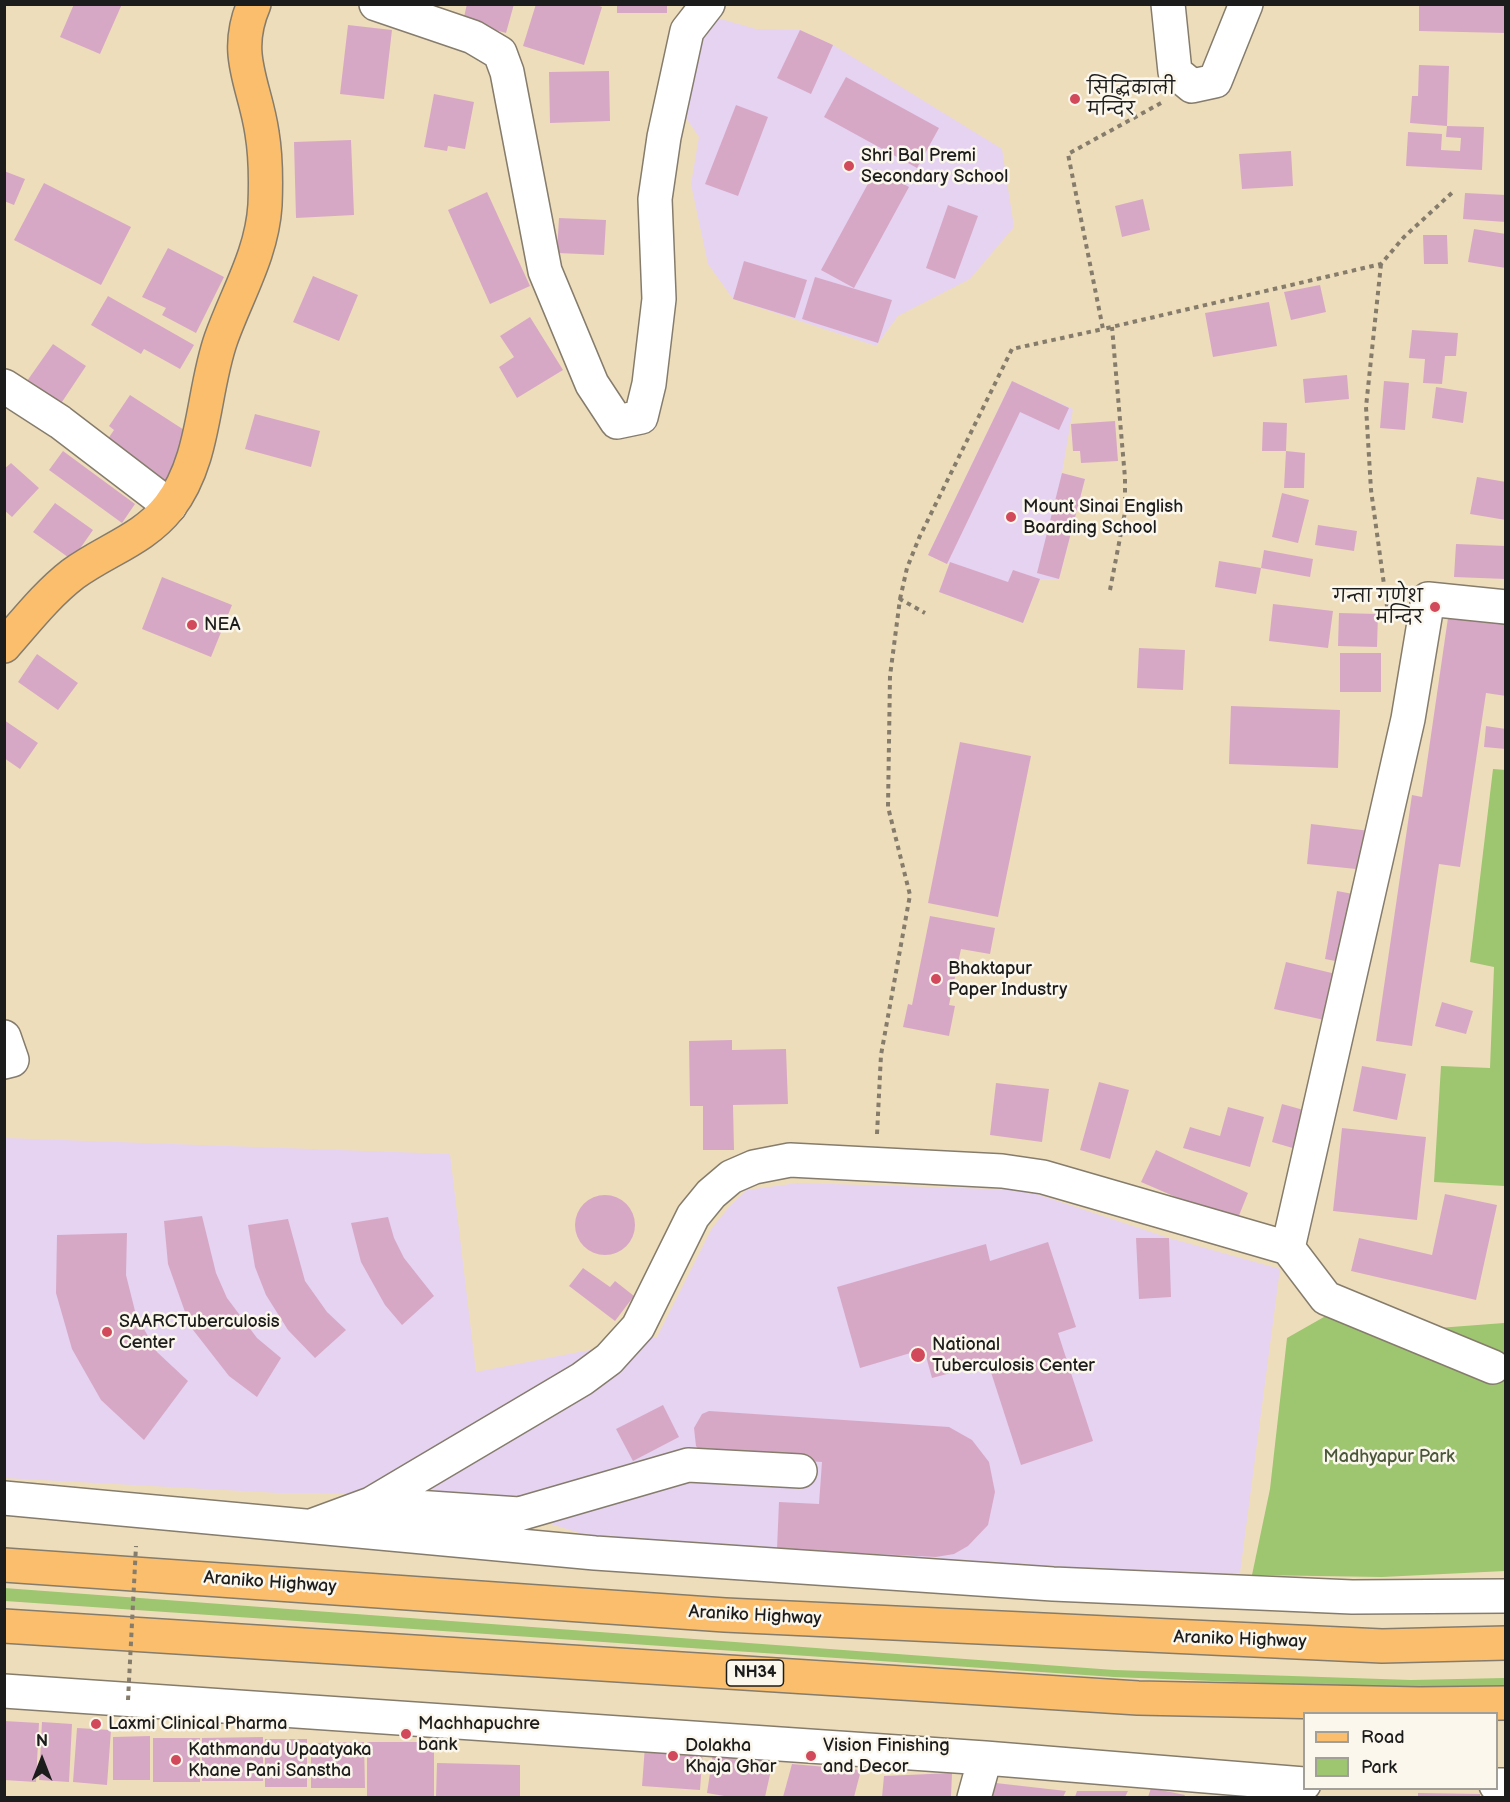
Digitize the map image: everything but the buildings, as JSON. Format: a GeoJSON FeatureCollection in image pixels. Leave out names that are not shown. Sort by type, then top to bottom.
{"type":"FeatureCollection","features":[{"type":"Feature","properties":{"kind":"main road"},"geometry":{"type":"LineString","coordinates":[[4,646],[38,606],[72,575],[142,534],[170,506],[191,467],[221,340],[256,256],[264,212],[266,172],[262,130],[244,63],[248,19],[254,4]]}},
{"type":"Feature","properties":{"kind":"main road","name":"Araniko Highway"},"geometry":{"type":"LineString","coordinates":[[4,1565],[725,1615],[1382,1646],[1506,1643]]}},
{"type":"Feature","properties":{"kind":"main road","name":"NH34"},"geometry":{"type":"LineString","coordinates":[[4,1626],[1138,1698],[1419,1704],[1506,1703]]}},
{"type":"Feature","properties":{"kind":"street"},"geometry":{"type":"LineString","coordinates":[[376,4],[473,37],[500,53],[507,72],[545,271],[592,384],[617,422],[640,417],[649,384],[659,299],[655,200],[664,137],[687,31],[708,4]]}},
{"type":"Feature","properties":{"kind":"street"},"geometry":{"type":"LineString","coordinates":[[1168,4],[1175,72],[1192,86],[1215,81],[1245,4]]}},
{"type":"Feature","properties":{"kind":"street"},"geometry":{"type":"LineString","coordinates":[[4,386],[60,422],[170,506]]}},
{"type":"Feature","properties":{"kind":"street"},"geometry":{"type":"LineString","coordinates":[[1288,1248],[1408,719],[1428,599],[1506,607]]}},
{"type":"Feature","properties":{"kind":"street"},"geometry":{"type":"LineString","coordinates":[[4,1037],[12,1060],[4,1062]]}},
{"type":"Feature","properties":{"kind":"street"},"geometry":{"type":"LineString","coordinates":[[314,1525],[371,1504],[582,1379],[609,1359],[638,1327],[693,1215],[711,1194],[731,1177],[754,1167],[790,1160],[1002,1171],[1043,1177],[1288,1248],[1326,1298],[1493,1367]]}},
{"type":"Feature","properties":{"kind":"street"},"geometry":{"type":"LineString","coordinates":[[371,1504],[519,1514],[688,1465],[800,1471]]}},
{"type":"Feature","properties":{"kind":"street"},"geometry":{"type":"LineString","coordinates":[[5,1491],[188,1516],[314,1525],[595,1553],[1053,1584],[1352,1597],[1506,1596]]}},
{"type":"Feature","properties":{"kind":"street"},"geometry":{"type":"LineString","coordinates":[[4,1691],[985,1758],[1303,1784]]}},
{"type":"Feature","properties":{"kind":"street"},"geometry":{"type":"LineString","coordinates":[[974,1797],[985,1758]]}},
{"type":"Feature","properties":{"kind":"path"},"geometry":{"type":"LineString","coordinates":[[1103,329],[1068,154],[1192,86]]}},
{"type":"Feature","properties":{"kind":"path"},"geometry":{"type":"LineString","coordinates":[[1391,628],[1371,490],[1366,407],[1381,264],[1404,237],[1454,191]]}},
{"type":"Feature","properties":{"kind":"path"},"geometry":{"type":"LineString","coordinates":[[876,1164],[881,1055],[910,896],[888,807],[887,744],[890,676],[900,599],[907,568],[919,538],[1012,349],[1381,264]]}},
{"type":"Feature","properties":{"kind":"path"},"geometry":{"type":"LineString","coordinates":[[1110,590],[1125,512],[1125,478],[1112,327]]}},
{"type":"Feature","properties":{"kind":"path"},"geometry":{"type":"LineString","coordinates":[[900,599],[925,613]]}},
{"type":"Feature","properties":{"kind":"path"},"geometry":{"type":"LineString","coordinates":[[128,1700],[136,1546]]}},
{"type":"Feature","properties":{"kind":"shaded area","name":"Shri Bal Premi Secondary School"},"geometry":{"type":"Polygon","coordinates":[[[707,15],[756,29],[800,30],[833,45],[1002,149],[1014,227],[970,279],[898,316],[876,346],[733,299],[708,264],[691,184],[699,137],[686,118],[707,15]]]}},
{"type":"Feature","properties":{"kind":"shaded area","name":"Mount Sinai English Boarding School"},"geometry":{"type":"Polygon","coordinates":[[[1012,381],[1073,409],[1062,473],[1085,479],[1059,579],[1040,579],[1023,623],[939,592],[950,563],[947,564],[928,555],[1012,381]]]}},
{"type":"Feature","properties":{"kind":"shaded area","name":"National Tuberculosis Center"},"geometry":{"type":"Polygon","coordinates":[[[5,1138],[450,1154],[476,1372],[657,1337],[712,1228],[730,1206],[747,1190],[798,1183],[1024,1190],[1169,1238],[1280,1269],[1240,1573],[968,1571],[640,1552],[519,1514],[442,1494],[279,1493],[5,1478],[5,1138]]]}},
{"type":"Feature","properties":{"kind":"green space"},"geometry":{"type":"Polygon","coordinates":[[[1493,769],[1506,770],[1505,1186],[1434,1182],[1441,1066],[1490,1068],[1494,967],[1470,962],[1493,769]]]}},
{"type":"Feature","properties":{"kind":"green space","name":"Madhyapur Park"},"geometry":{"type":"Polygon","coordinates":[[[1505,1299],[1505,1571],[1382,1577],[1252,1575],[1270,1489],[1287,1338],[1331,1313],[1372,1333],[1504,1323],[1505,1299]]]}},
{"type":"Feature","properties":{"kind":"green space"},"geometry":{"type":"Polygon","coordinates":[[[4,1588],[1114,1670],[1411,1680],[1505,1678],[1505,1686],[1411,1689],[1114,1677],[5,1601],[4,1588]]]}},
{"type":"Feature","properties":{"kind":"place","name":"सिद्धिकाली मन्दिर"},"geometry":{"type":"Point","coordinates":[1075,99]}},
{"type":"Feature","properties":{"kind":"place","name":"Shri Bal Premi Secondary School"},"geometry":{"type":"Point","coordinates":[849,166]}},
{"type":"Feature","properties":{"kind":"place","name":"Mount Sinai English Boarding School"},"geometry":{"type":"Point","coordinates":[1011,517]}},
{"type":"Feature","properties":{"kind":"place","name":"गन्ता गणेश मन्दिर"},"geometry":{"type":"Point","coordinates":[1435,607]}},
{"type":"Feature","properties":{"kind":"place","name":"NEA"},"geometry":{"type":"Point","coordinates":[192,625]}},
{"type":"Feature","properties":{"kind":"place","name":"Bhaktapur Paper Industry"},"geometry":{"type":"Point","coordinates":[936,979]}},
{"type":"Feature","properties":{"kind":"place","name":"SAARCTuberculosis Center"},"geometry":{"type":"Point","coordinates":[107,1332]}},
{"type":"Feature","properties":{"kind":"place","name":"National Tuberculosis Center"},"geometry":{"type":"Point","coordinates":[918,1355]}},
{"type":"Feature","properties":{"kind":"place","name":"Laxmi Clinical Pharma"},"geometry":{"type":"Point","coordinates":[96,1724]}},
{"type":"Feature","properties":{"kind":"place","name":"Machhapuchre bank"},"geometry":{"type":"Point","coordinates":[406,1734]}},
{"type":"Feature","properties":{"kind":"place","name":"Dolakha Khaja Ghar"},"geometry":{"type":"Point","coordinates":[673,1756]}},
{"type":"Feature","properties":{"kind":"place","name":"Vision Finishing and Decor"},"geometry":{"type":"Point","coordinates":[811,1756]}},
{"type":"Feature","properties":{"kind":"place","name":"Kathmandu Upaatyaka Khane Pani Sanstha"},"geometry":{"type":"Point","coordinates":[176,1760]}}]}
